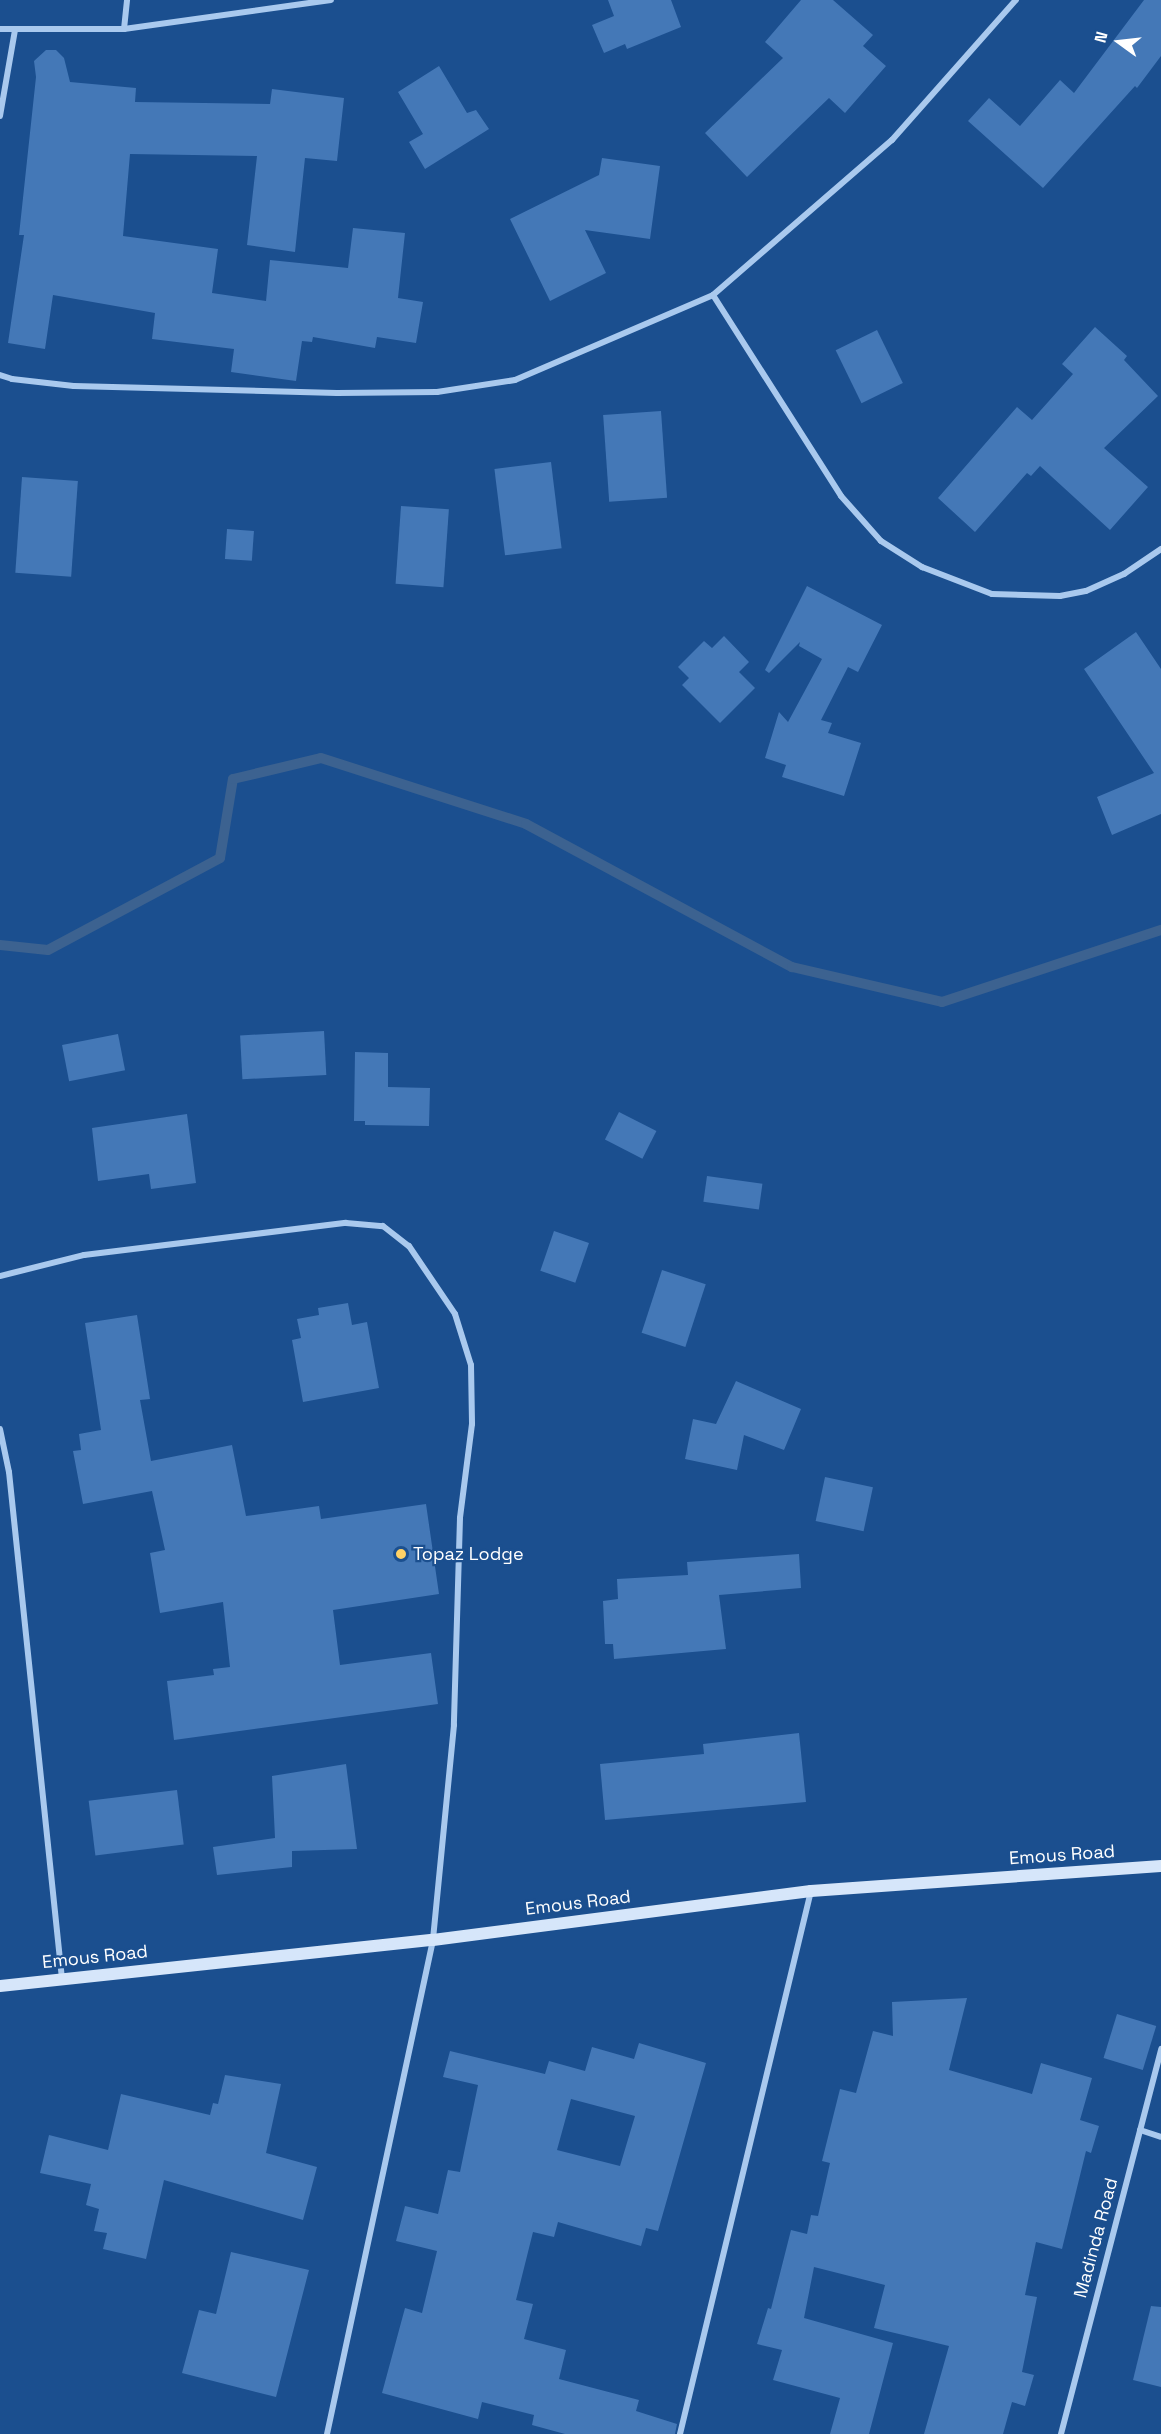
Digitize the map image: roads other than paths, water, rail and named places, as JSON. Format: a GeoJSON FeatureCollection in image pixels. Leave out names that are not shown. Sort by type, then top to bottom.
{"type":"FeatureCollection","features":[{"type":"Feature","properties":{"kind":"street"},"geometry":{"type":"LineString","coordinates":[[124,29],[127,0]]}},
{"type":"Feature","properties":{"kind":"street"},"geometry":{"type":"LineString","coordinates":[[0,29],[124,29],[331,0]]}},
{"type":"Feature","properties":{"kind":"street"},"geometry":{"type":"LineString","coordinates":[[0,375],[12,380],[74,386],[437,392],[515,380],[712,295],[892,140],[1016,0]]}},
{"type":"Feature","properties":{"kind":"street"},"geometry":{"type":"LineString","coordinates":[[0,116],[15,30]]}},
{"type":"Feature","properties":{"kind":"street"},"geometry":{"type":"LineString","coordinates":[[712,295],[841,496],[881,541],[922,567],[992,594],[1060,596],[1086,591],[1124,574],[1161,549]]}},
{"type":"Feature","properties":{"kind":"street"},"geometry":{"type":"LineString","coordinates":[[0,1276],[84,1255],[346,1223],[383,1226],[409,1246],[455,1314],[471,1365],[472,1424],[460,1518],[454,1725],[433,1940],[327,2434]]}},
{"type":"Feature","properties":{"kind":"street"},"geometry":{"type":"LineString","coordinates":[[0,1429],[10,1483],[62,1979]]}},
{"type":"Feature","properties":{"kind":"street","name":"Emous Road"},"geometry":{"type":"LineString","coordinates":[[0,1986],[433,1940],[812,1891],[1161,1866]]}},
{"type":"Feature","properties":{"kind":"street"},"geometry":{"type":"LineString","coordinates":[[680,2434],[812,1891]]}},
{"type":"Feature","properties":{"kind":"street","name":"Madinda Road"},"geometry":{"type":"LineString","coordinates":[[1060,2434],[1161,2049]]}},
{"type":"Feature","properties":{"kind":"street"},"geometry":{"type":"LineString","coordinates":[[1140,2130],[1161,2137]]}},
{"type":"Feature","properties":{"kind":"waterway"},"geometry":{"type":"LineString","coordinates":[[0,945],[48,950],[220,858],[233,779],[321,758],[526,824],[792,967],[942,1002],[1161,930]]}},
{"type":"Feature","properties":{"kind":"place","name":"Topaz Lodge"},"geometry":{"type":"Point","coordinates":[401,1554]}}]}
